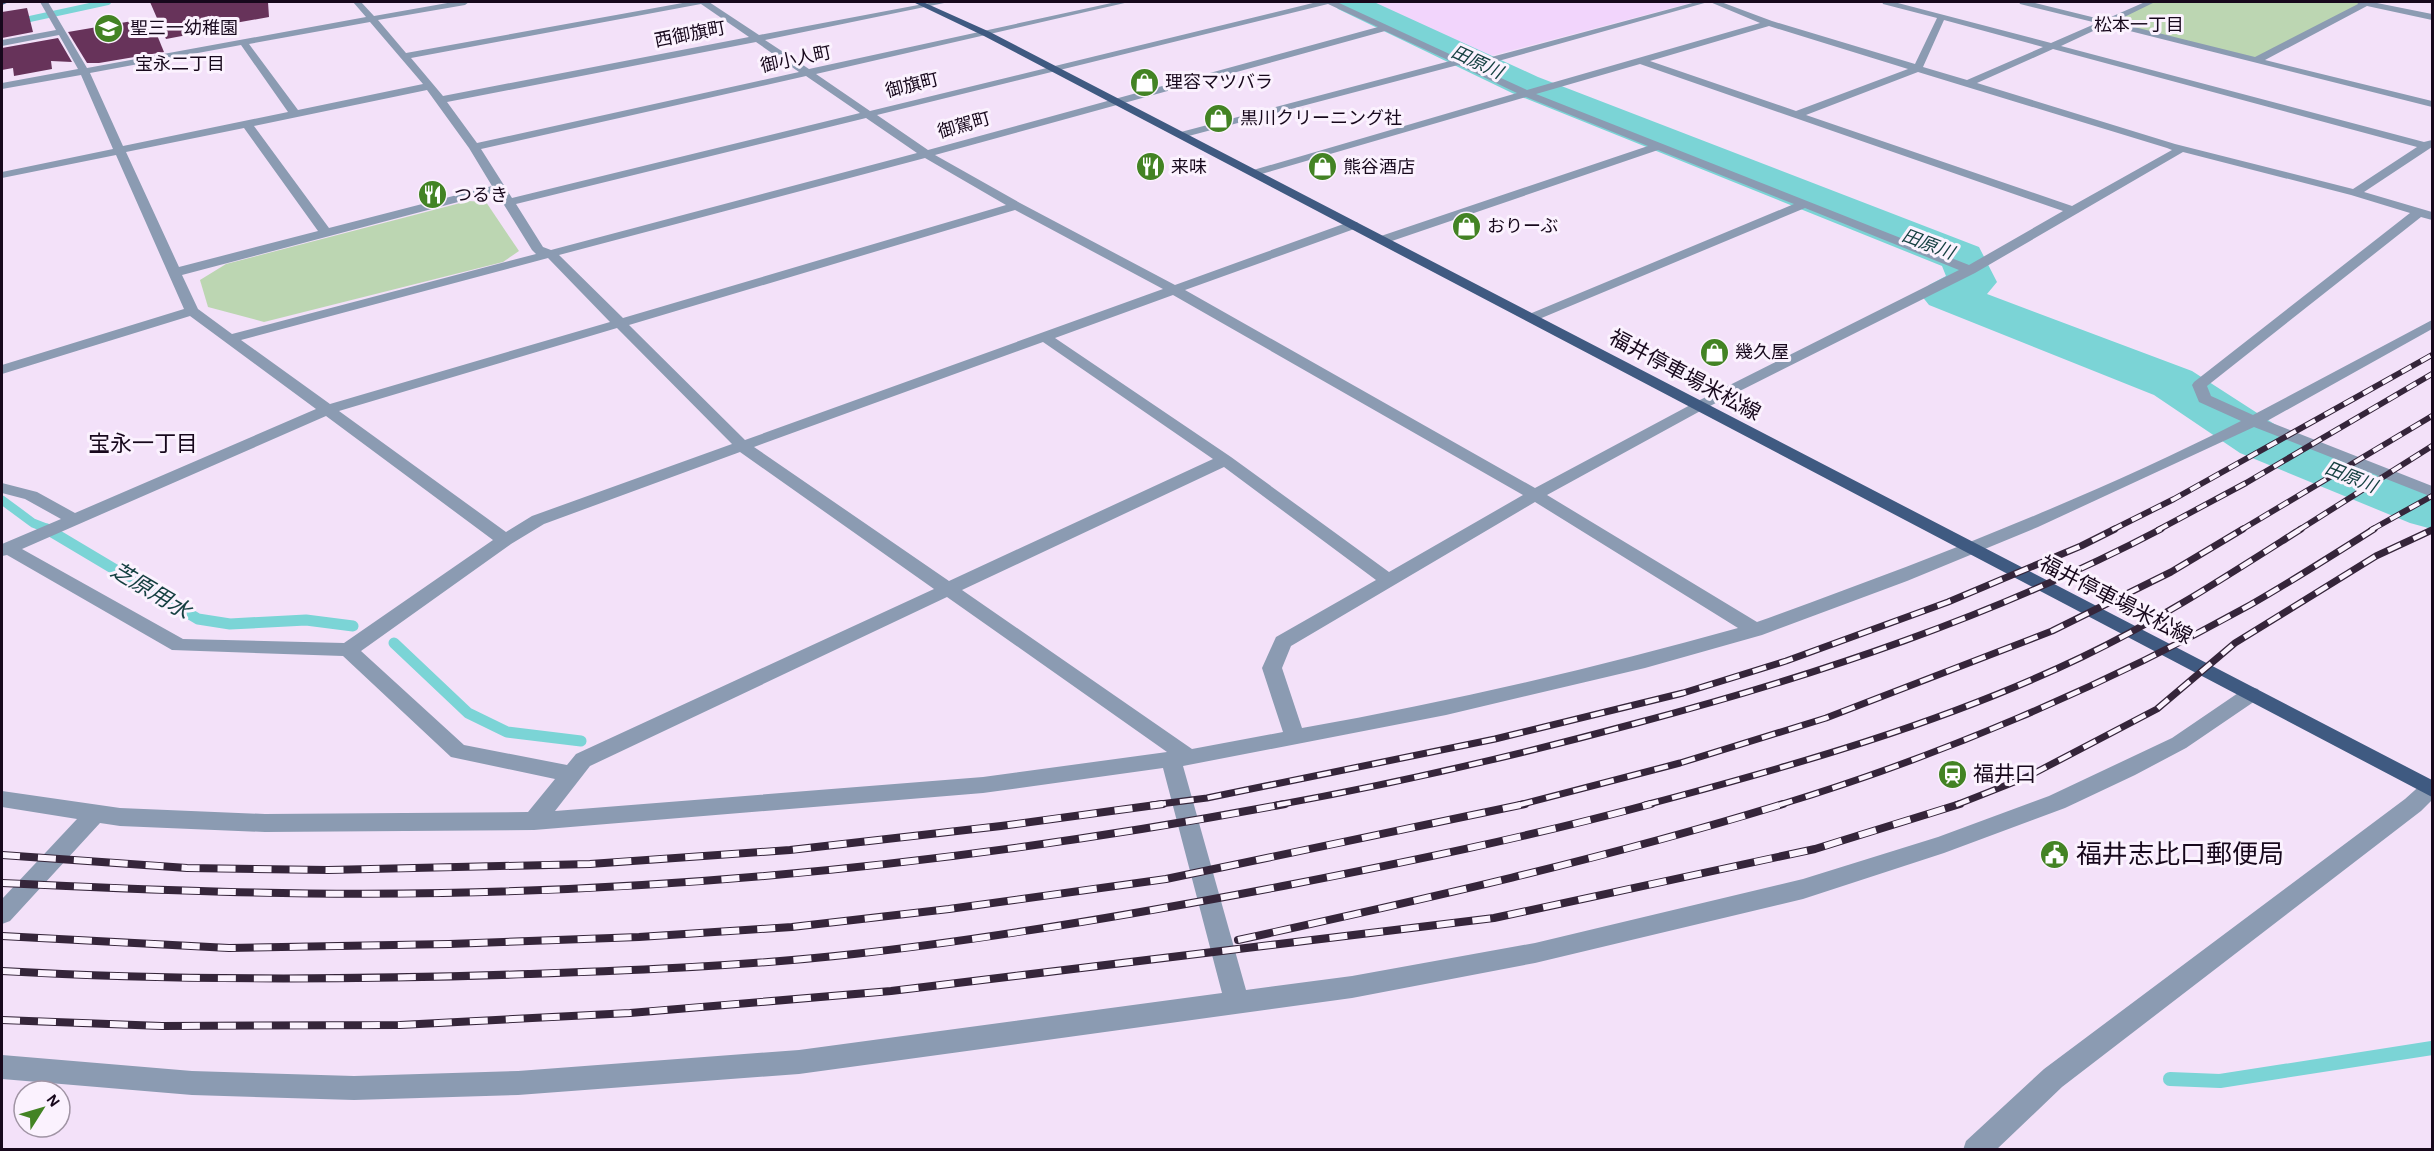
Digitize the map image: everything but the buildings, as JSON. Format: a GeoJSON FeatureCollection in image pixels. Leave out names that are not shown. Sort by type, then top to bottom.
{"type":"FeatureCollection","features":[{"type":"Feature","properties":{"kind":"main road","name":"福井停車場米松線"},"geometry":{"type":"LineString","coordinates":[[921,3],[987,34],[1182,135],[2432,788]]}},
{"type":"Feature","properties":{"kind":"street"},"geometry":{"type":"LineString","coordinates":[[44,2],[84,70],[192,311],[505,540]]}},
{"type":"Feature","properties":{"kind":"street"},"geometry":{"type":"LineString","coordinates":[[357,2],[440,99],[474,147],[538,250],[551,254],[742,446],[951,590],[1180,758],[1238,1003]]}},
{"type":"Feature","properties":{"kind":"street"},"geometry":{"type":"LineString","coordinates":[[2,86],[465,2]]}},
{"type":"Feature","properties":{"kind":"street"},"geometry":{"type":"LineString","coordinates":[[404,56],[702,2],[926,154],[1016,206],[1173,289],[1535,495],[1755,630]]}},
{"type":"Feature","properties":{"kind":"street","name":"西御旗町"},"geometry":{"type":"LineString","coordinates":[[440,99],[756,38],[921,3],[945,2]]}},
{"type":"Feature","properties":{"kind":"street","name":"御小人町"},"geometry":{"type":"LineString","coordinates":[[474,147],[1125,2]]}},
{"type":"Feature","properties":{"kind":"street","name":"御旗町"},"geometry":{"type":"LineString","coordinates":[[507,203],[1326,2]]}},
{"type":"Feature","properties":{"kind":"street"},"geometry":{"type":"LineString","coordinates":[[1331,2],[1526,93],[1970,270]]}},
{"type":"Feature","properties":{"kind":"street"},"geometry":{"type":"LineString","coordinates":[[1182,135],[1704,2]]}},
{"type":"Feature","properties":{"kind":"street"},"geometry":{"type":"LineString","coordinates":[[1714,2],[1769,23],[2181,149],[2355,193],[2426,214]]}},
{"type":"Feature","properties":{"kind":"street"},"geometry":{"type":"LineString","coordinates":[[1886,2],[2429,144]]}},
{"type":"Feature","properties":{"kind":"street"},"geometry":{"type":"LineString","coordinates":[[2023,2],[2433,104]]}},
{"type":"Feature","properties":{"kind":"street"},"geometry":{"type":"LineString","coordinates":[[1970,84],[2151,2]]}},
{"type":"Feature","properties":{"kind":"street"},"geometry":{"type":"LineString","coordinates":[[2257,60],[2365,2],[2433,17]]}},
{"type":"Feature","properties":{"kind":"street"},"geometry":{"type":"LineString","coordinates":[[1796,115],[1918,68],[1942,16]]}},
{"type":"Feature","properties":{"kind":"street"},"geometry":{"type":"LineString","coordinates":[[1254,173],[1769,23]]}},
{"type":"Feature","properties":{"kind":"street","name":"御駕町"},"geometry":{"type":"LineString","coordinates":[[229,339],[926,154],[1386,28]]}},
{"type":"Feature","properties":{"kind":"street"},"geometry":{"type":"LineString","coordinates":[[2,43],[62,32]]}},
{"type":"Feature","properties":{"kind":"street"},"geometry":{"type":"LineString","coordinates":[[243,42],[295,114]]}},
{"type":"Feature","properties":{"kind":"street"},"geometry":{"type":"LineString","coordinates":[[1641,61],[2074,211]]}},
{"type":"Feature","properties":{"kind":"street"},"geometry":{"type":"LineString","coordinates":[[2,175],[430,86]]}},
{"type":"Feature","properties":{"kind":"street"},"geometry":{"type":"LineString","coordinates":[[247,124],[326,233]]}},
{"type":"Feature","properties":{"kind":"street"},"geometry":{"type":"LineString","coordinates":[[2355,193],[2429,144]]}},
{"type":"Feature","properties":{"kind":"street"},"geometry":{"type":"LineString","coordinates":[[1382,240],[1658,146]]}},
{"type":"Feature","properties":{"kind":"street"},"geometry":{"type":"LineString","coordinates":[[1295,737],[1272,668],[1283,642],[1535,495],[1699,406],[1970,270],[2181,149]]}},
{"type":"Feature","properties":{"kind":"street"},"geometry":{"type":"LineString","coordinates":[[173,273],[498,188]]}},
{"type":"Feature","properties":{"kind":"street"},"geometry":{"type":"LineString","coordinates":[[1532,318],[1805,204]]}},
{"type":"Feature","properties":{"kind":"street"},"geometry":{"type":"LineString","coordinates":[[5,549],[327,410],[1016,206]]}},
{"type":"Feature","properties":{"kind":"street"},"geometry":{"type":"LineString","coordinates":[[2426,214],[2199,385],[2204,399],[2253,422],[2433,492]]}},
{"type":"Feature","properties":{"kind":"street"},"geometry":{"type":"LineString","coordinates":[[5,549],[179,645],[348,650],[505,540],[538,520],[1353,225]]}},
{"type":"Feature","properties":{"kind":"street"},"geometry":{"type":"LineString","coordinates":[[2,370],[192,311]]}},
{"type":"Feature","properties":{"kind":"street"},"geometry":{"type":"LineString","coordinates":[[2,800],[95,814],[265,823],[534,821],[983,785],[1180,758],[1458,706],[1644,661],[1755,630],[1901,578],[2032,523],[2253,422],[2433,324]]}},
{"type":"Feature","properties":{"kind":"street"},"geometry":{"type":"LineString","coordinates":[[1043,336],[1225,460],[1388,580]]}},
{"type":"Feature","properties":{"kind":"street"},"geometry":{"type":"LineString","coordinates":[[534,821],[570,774],[584,760],[1225,460]]}},
{"type":"Feature","properties":{"kind":"street"},"geometry":{"type":"LineString","coordinates":[[2,488],[15,489],[39,498],[74,520]]}},
{"type":"Feature","properties":{"kind":"street"},"geometry":{"type":"LineString","coordinates":[[348,650],[458,752],[570,774]]}},
{"type":"Feature","properties":{"kind":"street"},"geometry":{"type":"LineString","coordinates":[[2,1066],[29,1071],[204,1084],[354,1088],[518,1083],[799,1062],[1352,987],[1534,953],[1818,884],[1944,844],[2057,801],[2179,743],[2252,694]]}},
{"type":"Feature","properties":{"kind":"street"},"geometry":{"type":"LineString","coordinates":[[1976,1149],[2053,1078],[2414,805],[2432,788]]}},
{"type":"Feature","properties":{"kind":"street"},"geometry":{"type":"LineString","coordinates":[[2,914],[95,814]]}},
{"type":"Feature","properties":{"kind":"shaded area"},"geometry":{"type":"Polygon","coordinates":[[[1358,2],[1694,2],[1479,59],[1358,2]]]}},
{"type":"Feature","properties":{"kind":"green space"},"geometry":{"type":"Polygon","coordinates":[[[2151,2],[2366,2],[2257,60],[2104,22],[2151,2]]]}},
{"type":"Feature","properties":{"kind":"green space"},"geometry":{"type":"Polygon","coordinates":[[[468,201],[486,202],[519,251],[503,262],[264,322],[208,307],[200,280],[226,264],[468,201]]]}},
{"type":"Feature","properties":{"kind":"waterway"},"geometry":{"type":"LineString","coordinates":[[2,25],[108,2]]}},
{"type":"Feature","properties":{"kind":"waterway","name":"田原川"},"geometry":{"type":"LineString","coordinates":[[1349,2],[1525,85],[1962,257],[1973,282],[1946,295],[2173,383],[2261,441],[2432,510]]}},
{"type":"Feature","properties":{"kind":"waterway","name":"芝原用水"},"geometry":{"type":"LineString","coordinates":[[2,500],[33,523],[51,530]]}},
{"type":"Feature","properties":{"kind":"waterway","name":"芝原用水"},"geometry":{"type":"LineString","coordinates":[[47,529],[198,619],[230,624],[306,620],[353,626]]}},
{"type":"Feature","properties":{"kind":"waterway","name":"芝原用水"},"geometry":{"type":"LineString","coordinates":[[394,643],[468,713],[507,732],[581,741]]}},
{"type":"Feature","properties":{"kind":"waterway"},"geometry":{"type":"LineString","coordinates":[[2170,1079],[2220,1081],[2432,1048]]}},
{"type":"Feature","properties":{"kind":"railway"},"geometry":{"type":"LineString","coordinates":[[2112,530],[2174,499],[2432,355]]}},
{"type":"Feature","properties":{"kind":"railway"},"geometry":{"type":"LineString","coordinates":[[2158,530],[2246,483],[2432,374]]}},
{"type":"Feature","properties":{"kind":"railway"},"geometry":{"type":"LineString","coordinates":[[2241,530],[2432,416]]}},
{"type":"Feature","properties":{"kind":"railway"},"geometry":{"type":"LineString","coordinates":[[2299,530],[2432,446]]}},
{"type":"Feature","properties":{"kind":"railway"},"geometry":{"type":"LineString","coordinates":[[2371,530],[2432,496]]}},
{"type":"Feature","properties":{"kind":"railway"},"geometry":{"type":"LineString","coordinates":[[1152,805],[1207,798],[1495,739],[1683,693],[1786,661],[1948,602],[2081,546],[2115,529]]}},
{"type":"Feature","properties":{"kind":"railway"},"geometry":{"type":"LineString","coordinates":[[1277,805],[1413,778],[1503,757],[1637,723],[1772,685],[1905,641],[1970,616],[2035,589],[2161,529]]}},
{"type":"Feature","properties":{"kind":"railway"},"geometry":{"type":"LineString","coordinates":[[1519,805],[1680,763],[1826,718],[2052,631],[2171,572],[2243,529]]}},
{"type":"Feature","properties":{"kind":"railway"},"geometry":{"type":"LineString","coordinates":[[1645,805],[1756,775],[1867,741],[1922,723],[2030,681],[2138,628],[2301,529]]}},
{"type":"Feature","properties":{"kind":"railway"},"geometry":{"type":"LineString","coordinates":[[1779,805],[1899,765],[2079,691],[2137,664],[2250,605],[2374,529]]}},
{"type":"Feature","properties":{"kind":"railway"},"geometry":{"type":"LineString","coordinates":[[1956,805],[2027,777],[2157,709],[2235,643],[2376,556],[2432,530]]}},
{"type":"Feature","properties":{"kind":"railway"},"geometry":{"type":"LineString","coordinates":[[2,855],[187,868],[328,870],[590,864],[790,850],[1001,826],[1163,804]]}},
{"type":"Feature","properties":{"kind":"railway"},"geometry":{"type":"LineString","coordinates":[[2,883],[332,894],[548,890],[654,884],[866,866],[971,854],[1181,823],[1285,804]]}},
{"type":"Feature","properties":{"kind":"railway"},"geometry":{"type":"LineString","coordinates":[[2,936],[229,948],[449,944],[639,937],[792,927],[949,909],[1166,879],[1525,804]]}},
{"type":"Feature","properties":{"kind":"railway"},"geometry":{"type":"LineString","coordinates":[[2,971],[200,978],[397,977],[651,969],[813,958],[1016,933],[1230,896],[1468,848],[1651,804]]}},
{"type":"Feature","properties":{"kind":"railway"},"geometry":{"type":"LineString","coordinates":[[1238,940],[1580,861],[1783,804]]}},
{"type":"Feature","properties":{"kind":"railway"},"geometry":{"type":"LineString","coordinates":[[2,1020],[162,1026],[400,1025],[630,1013],[891,991],[1494,918],[1815,849],[1960,804]]}},
{"type":"Feature","properties":{"kind":"place","name":"聖三一幼稚園"},"geometry":{"type":"Point","coordinates":[109,28]}},
{"type":"Feature","properties":{"kind":"place","name":"理容マツバラ"},"geometry":{"type":"Point","coordinates":[1144,82]}},
{"type":"Feature","properties":{"kind":"place","name":"黒川クリーニング社"},"geometry":{"type":"Point","coordinates":[1219,118]}},
{"type":"Feature","properties":{"kind":"place","name":"来味"},"geometry":{"type":"Point","coordinates":[1150,167]}},
{"type":"Feature","properties":{"kind":"place","name":"熊谷酒店"},"geometry":{"type":"Point","coordinates":[1322,167]}},
{"type":"Feature","properties":{"kind":"place","name":"つるき"},"geometry":{"type":"Point","coordinates":[433,195]}},
{"type":"Feature","properties":{"kind":"place","name":"おりーぶ"},"geometry":{"type":"Point","coordinates":[1466,226]}},
{"type":"Feature","properties":{"kind":"place","name":"幾久屋"},"geometry":{"type":"Point","coordinates":[1714,352]}},
{"type":"Feature","properties":{"kind":"place","name":"福井口"},"geometry":{"type":"Point","coordinates":[1952,774]}},
{"type":"Feature","properties":{"kind":"place","name":"福井志比口郵便局"},"geometry":{"type":"Point","coordinates":[2055,854]}},
{"type":"Feature","properties":{"kind":"district","name":"松本一丁目"},"geometry":{"type":"Point","coordinates":[2139,25]}},
{"type":"Feature","properties":{"kind":"district","name":"宝永二丁目"},"geometry":{"type":"Point","coordinates":[180,64]}},
{"type":"Feature","properties":{"kind":"district","name":"宝永一丁目"},"geometry":{"type":"Point","coordinates":[143,443]}}]}
